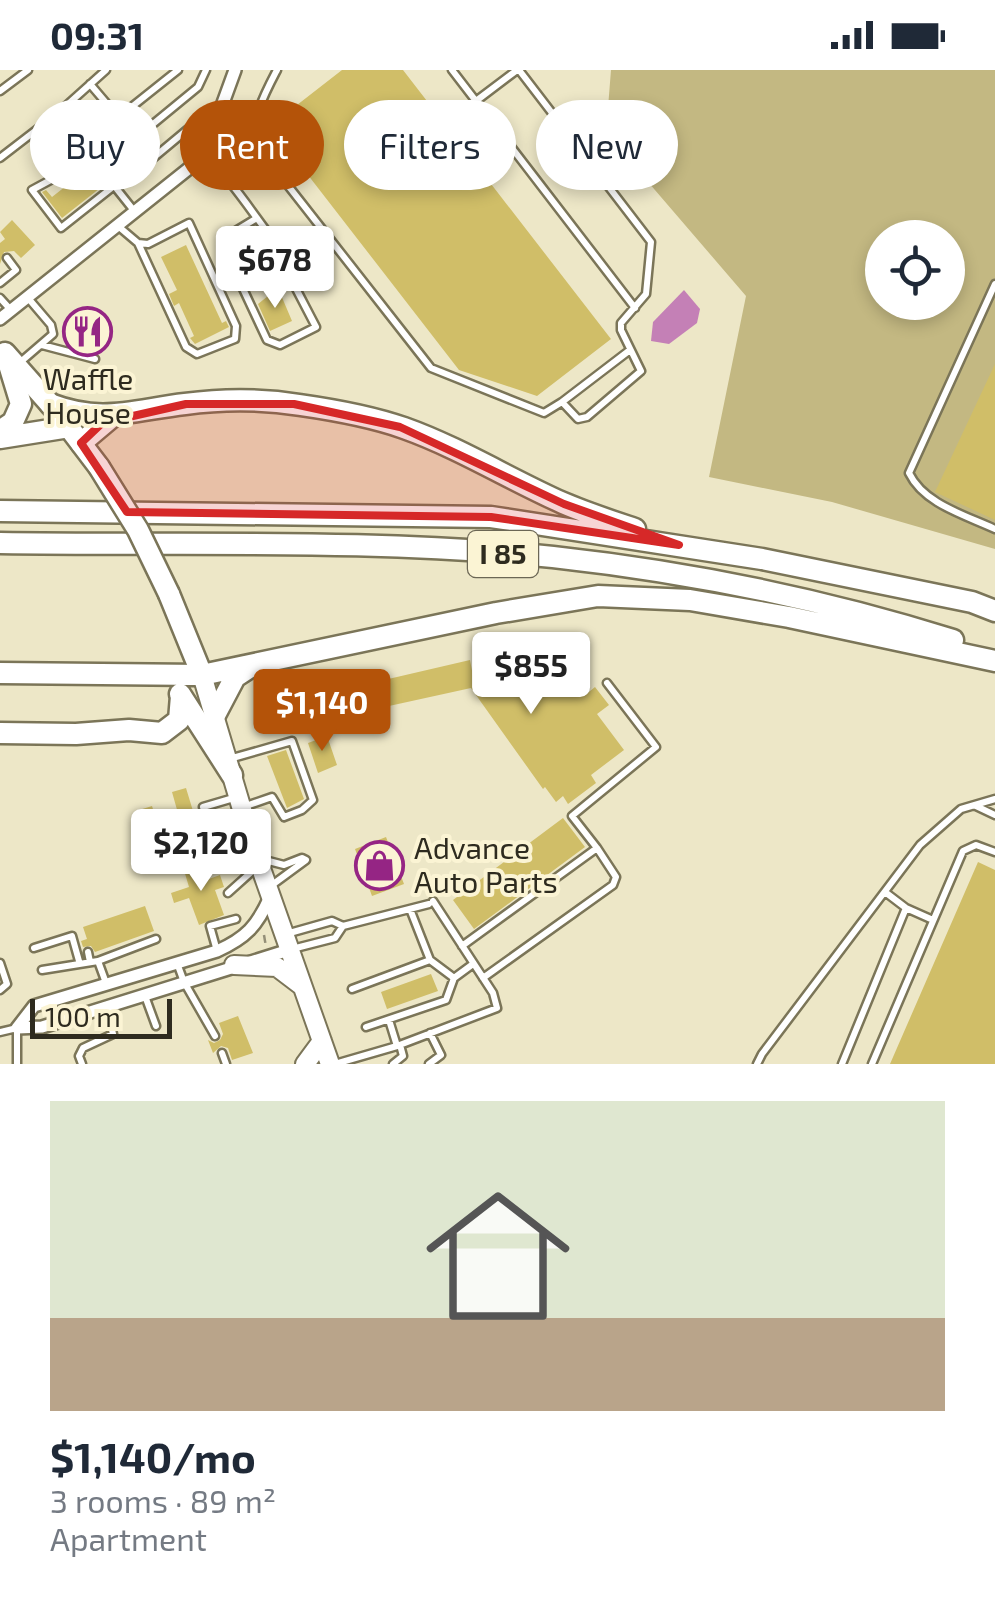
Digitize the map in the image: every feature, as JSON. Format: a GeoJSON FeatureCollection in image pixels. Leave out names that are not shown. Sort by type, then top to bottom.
{"type":"FeatureCollection","features":[{"type":"Feature","properties":{"kind":"highway"},"geometry":{"type":"LineString","coordinates":[[7,356],[75,435],[138,530],[202,675]]}},
{"type":"Feature","properties":{"kind":"highway"},"geometry":{"type":"LineString","coordinates":[[0,435],[13,422],[20,404],[7,356]]}},
{"type":"Feature","properties":{"kind":"highway"},"geometry":{"type":"LineString","coordinates":[[50,404],[71,412],[114,416],[186,404],[240,401],[357,414],[451,446],[564,504],[679,545]]}},
{"type":"Feature","properties":{"kind":"highway"},"geometry":{"type":"LineString","coordinates":[[0,435],[75,435],[114,416]]}},
{"type":"Feature","properties":{"kind":"highway","name":"I 85"},"geometry":{"type":"LineString","coordinates":[[0,511],[492,517],[884,582],[995,611]]}},
{"type":"Feature","properties":{"kind":"highway","name":"I 85"},"geometry":{"type":"LineString","coordinates":[[0,543],[237,543],[553,557],[814,600],[995,657]]}},
{"type":"Feature","properties":{"kind":"highway"},"geometry":{"type":"LineString","coordinates":[[0,673],[202,675],[496,613],[598,596],[690,600],[995,657]]}},
{"type":"Feature","properties":{"kind":"highway"},"geometry":{"type":"LineString","coordinates":[[215,715],[235,678],[253,665]]}},
{"type":"Feature","properties":{"kind":"highway"},"geometry":{"type":"LineString","coordinates":[[155,675],[167,680],[181,696],[230,767]]}},
{"type":"Feature","properties":{"kind":"highway"},"geometry":{"type":"LineString","coordinates":[[0,734],[129,730],[162,733],[179,720],[181,696]]}},
{"type":"Feature","properties":{"kind":"main road"},"geometry":{"type":"LineString","coordinates":[[202,675],[269,893],[279,940],[333,1064]]}},
{"type":"Feature","properties":{"kind":"main road"},"geometry":{"type":"LineString","coordinates":[[245,968],[277,966],[302,986]]}},
{"type":"Feature","properties":{"kind":"main road"},"geometry":{"type":"LineString","coordinates":[[306,1064],[322,1041]]}},
{"type":"Feature","properties":{"kind":"street"},"geometry":{"type":"LineString","coordinates":[[223,100],[235,70]]}},
{"type":"Feature","properties":{"kind":"street"},"geometry":{"type":"LineString","coordinates":[[5,314],[180,177]]}},
{"type":"Feature","properties":{"kind":"street"},"geometry":{"type":"LineString","coordinates":[[16,1028],[34,1006],[242,940],[258,924],[269,893]]}},
{"type":"Feature","properties":{"kind":"street"},"geometry":{"type":"LineString","coordinates":[[16,1028],[42,1028],[184,982],[245,968],[279,940]]}},
{"type":"Feature","properties":{"kind":"lane"},"geometry":{"type":"LineString","coordinates":[[0,91],[28,70]]}},
{"type":"Feature","properties":{"kind":"lane"},"geometry":{"type":"LineString","coordinates":[[2,153],[58,114],[90,84],[94,74],[106,70]]}},
{"type":"Feature","properties":{"kind":"lane"},"geometry":{"type":"LineString","coordinates":[[141,100],[178,70]]}},
{"type":"Feature","properties":{"kind":"lane"},"geometry":{"type":"LineString","coordinates":[[160,118],[198,87],[206,70]]}},
{"type":"Feature","properties":{"kind":"lane"},"geometry":{"type":"LineString","coordinates":[[277,70],[256,120],[257,146],[430,368],[544,412],[630,350]]}},
{"type":"Feature","properties":{"kind":"lane"},"geometry":{"type":"LineString","coordinates":[[452,70],[475,100]]}},
{"type":"Feature","properties":{"kind":"lane"},"geometry":{"type":"LineString","coordinates":[[477,100],[518,70],[649,239],[646,294],[621,323],[620,330],[641,367],[639,376],[587,417],[578,419],[571,415],[562,402]]}},
{"type":"Feature","properties":{"kind":"lane"},"geometry":{"type":"LineString","coordinates":[[90,84],[104,100]]}},
{"type":"Feature","properties":{"kind":"lane"},"geometry":{"type":"LineString","coordinates":[[160,152],[180,135]]}},
{"type":"Feature","properties":{"kind":"lane"},"geometry":{"type":"LineString","coordinates":[[516,153],[635,308]]}},
{"type":"Feature","properties":{"kind":"lane"},"geometry":{"type":"LineString","coordinates":[[88,154],[114,186],[62,228],[32,190],[88,154]]}},
{"type":"Feature","properties":{"kind":"lane"},"geometry":{"type":"LineString","coordinates":[[117,190],[136,213]]}},
{"type":"Feature","properties":{"kind":"lane"},"geometry":{"type":"LineString","coordinates":[[237,190],[257,218],[316,327],[280,345],[267,340],[224,248],[228,235],[257,218]]}},
{"type":"Feature","properties":{"kind":"lane"},"geometry":{"type":"LineString","coordinates":[[118,226],[138,244],[186,347],[197,354],[234,339],[236,326],[189,224],[148,244],[138,244]]}},
{"type":"Feature","properties":{"kind":"lane"},"geometry":{"type":"LineString","coordinates":[[0,283],[16,270],[7,258]]}},
{"type":"Feature","properties":{"kind":"lane"},"geometry":{"type":"LineString","coordinates":[[995,284],[909,473],[917,489],[931,499],[995,529]]}},
{"type":"Feature","properties":{"kind":"lane"},"geometry":{"type":"LineString","coordinates":[[28,297],[53,330],[41,345]]}},
{"type":"Feature","properties":{"kind":"lane"},"geometry":{"type":"LineString","coordinates":[[0,298],[5,314]]}},
{"type":"Feature","properties":{"kind":"lane"},"geometry":{"type":"LineString","coordinates":[[7,356],[41,345],[94,359]]}},
{"type":"Feature","properties":{"kind":"lane"},"geometry":{"type":"LineString","coordinates":[[483,978],[613,885],[616,877],[572,816],[656,748],[607,683]]}},
{"type":"Feature","properties":{"kind":"lane"},"geometry":{"type":"LineString","coordinates":[[230,767],[292,741],[313,800],[302,810],[284,817],[272,796],[203,807],[217,853],[256,855],[284,865],[306,860],[304,865],[288,871],[269,893]]}},
{"type":"Feature","properties":{"kind":"lane"},"geometry":{"type":"LineString","coordinates":[[758,1064],[920,845],[962,809],[995,799]]}},
{"type":"Feature","properties":{"kind":"lane"},"geometry":{"type":"LineString","coordinates":[[974,805],[995,815]]}},
{"type":"Feature","properties":{"kind":"lane"},"geometry":{"type":"LineString","coordinates":[[872,1064],[963,851],[976,845],[995,852]]}},
{"type":"Feature","properties":{"kind":"lane"},"geometry":{"type":"LineString","coordinates":[[462,946],[597,848]]}},
{"type":"Feature","properties":{"kind":"lane"},"geometry":{"type":"LineString","coordinates":[[228,893],[256,855]]}},
{"type":"Feature","properties":{"kind":"lane"},"geometry":{"type":"LineString","coordinates":[[884,892],[933,920]]}},
{"type":"Feature","properties":{"kind":"lane"},"geometry":{"type":"LineString","coordinates":[[279,940],[332,921],[343,926],[431,902],[493,993],[497,1008],[398,1045],[333,1064]]}},
{"type":"Feature","properties":{"kind":"lane"},"geometry":{"type":"LineString","coordinates":[[410,908],[430,960],[454,978]]}},
{"type":"Feature","properties":{"kind":"lane"},"geometry":{"type":"LineString","coordinates":[[842,1064],[906,908]]}},
{"type":"Feature","properties":{"kind":"lane"},"geometry":{"type":"LineString","coordinates":[[217,951],[210,926],[236,919]]}},
{"type":"Feature","properties":{"kind":"lane"},"geometry":{"type":"LineString","coordinates":[[279,940],[335,938],[343,926]]}},
{"type":"Feature","properties":{"kind":"lane"},"geometry":{"type":"LineString","coordinates":[[34,948],[72,936],[84,940]]}},
{"type":"Feature","properties":{"kind":"lane"},"geometry":{"type":"LineString","coordinates":[[72,936],[79,961]]}},
{"type":"Feature","properties":{"kind":"lane"},"geometry":{"type":"LineString","coordinates":[[42,970],[94,961],[156,939]]}},
{"type":"Feature","properties":{"kind":"lane"},"geometry":{"type":"LineString","coordinates":[[88,952],[107,984]]}},
{"type":"Feature","properties":{"kind":"lane"},"geometry":{"type":"LineString","coordinates":[[352,989],[430,960]]}},
{"type":"Feature","properties":{"kind":"lane"},"geometry":{"type":"LineString","coordinates":[[177,963],[215,1036]]}},
{"type":"Feature","properties":{"kind":"lane"},"geometry":{"type":"LineString","coordinates":[[0,964],[7,984],[0,990]]}},
{"type":"Feature","properties":{"kind":"lane"},"geometry":{"type":"LineString","coordinates":[[366,1027],[446,1000],[454,978],[474,964]]}},
{"type":"Feature","properties":{"kind":"lane"},"geometry":{"type":"LineString","coordinates":[[146,996],[156,1026]]}},
{"type":"Feature","properties":{"kind":"lane"},"geometry":{"type":"LineString","coordinates":[[82,1064],[82,1048],[113,1034],[107,1008]]}},
{"type":"Feature","properties":{"kind":"lane"},"geometry":{"type":"LineString","coordinates":[[389,1020],[398,1045],[412,1064]]}},
{"type":"Feature","properties":{"kind":"lane"},"geometry":{"type":"LineString","coordinates":[[0,1032],[16,1028],[17,1064]]}},
{"type":"Feature","properties":{"kind":"lane"},"geometry":{"type":"LineString","coordinates":[[429,1064],[441,1055],[430,1034]]}},
{"type":"Feature","properties":{"kind":"lane"},"geometry":{"type":"LineString","coordinates":[[222,1053],[226,1064]]}},
{"type":"Feature","properties":{"kind":"lane"},"geometry":{"type":"LineString","coordinates":[[393,1064],[404,1056]]}},
{"type":"Feature","properties":{"kind":"path"},"geometry":{"type":"LineString","coordinates":[[266,947],[279,940]]}},
{"type":"Feature","properties":{"kind":"highlighted area"},"geometry":{"type":"Polygon","coordinates":[[[186,404],[294,404],[400,427],[564,504],[679,545],[491,517],[127,512],[81,443],[102,423],[186,404]]]}},
{"type":"Feature","properties":{"kind":"shaded area"},"geometry":{"type":"Polygon","coordinates":[[[611,70],[995,70],[995,549],[832,502],[709,477],[746,296],[655,190],[678,190],[678,100],[609,100],[611,70]]]}},
{"type":"Feature","properties":{"kind":"shaded area"},"geometry":{"type":"Polygon","coordinates":[[[684,290],[700,309],[697,323],[669,344],[651,341],[653,322],[684,290]]]}},
{"type":"Feature","properties":{"kind":"building"},"geometry":{"type":"Polygon","coordinates":[[[342,70],[403,70],[426,100],[344,100],[344,190],[496,190],[611,339],[537,396],[459,370],[320,190],[324,190],[324,100],[303,100],[342,70]]]}},
{"type":"Feature","properties":{"kind":"building"},"geometry":{"type":"Polygon","coordinates":[[[46,190],[52,197],[61,190],[98,190],[62,218],[42,192],[46,190]]]}},
{"type":"Feature","properties":{"kind":"building"},"geometry":{"type":"Polygon","coordinates":[[[12,220],[35,245],[21,258],[14,251],[4,252],[0,264],[0,243],[5,239],[0,232],[12,220]]]}},
{"type":"Feature","properties":{"kind":"building"},"geometry":{"type":"Polygon","coordinates":[[[186,245],[222,323],[226,321],[229,327],[195,344],[179,303],[174,306],[169,294],[177,290],[161,257],[186,245]]]}},
{"type":"Feature","properties":{"kind":"building"},"geometry":{"type":"Polygon","coordinates":[[[278,288],[292,321],[270,331],[258,304],[278,288]]]}},
{"type":"Feature","properties":{"kind":"building"},"geometry":{"type":"Polygon","coordinates":[[[995,364],[995,520],[935,492],[995,364]]]}},
{"type":"Feature","properties":{"kind":"building"},"geometry":{"type":"Polygon","coordinates":[[[545,644],[584,696],[595,687],[609,705],[597,714],[624,750],[591,775],[596,783],[568,804],[563,796],[556,802],[543,789],[471,688],[389,706],[384,680],[470,660],[474,681],[493,667],[500,678],[545,644]]]}},
{"type":"Feature","properties":{"kind":"building"},"geometry":{"type":"Polygon","coordinates":[[[327,736],[337,765],[318,773],[308,743],[327,736]]]}},
{"type":"Feature","properties":{"kind":"building"},"geometry":{"type":"Polygon","coordinates":[[[286,750],[304,799],[287,808],[267,756],[286,750]]]}},
{"type":"Feature","properties":{"kind":"building"},"geometry":{"type":"Polygon","coordinates":[[[186,788],[200,834],[185,838],[172,792],[186,788]]]}},
{"type":"Feature","properties":{"kind":"building"},"geometry":{"type":"Polygon","coordinates":[[[152,806],[162,836],[146,844],[136,811],[152,806]]]}},
{"type":"Feature","properties":{"kind":"building"},"geometry":{"type":"Polygon","coordinates":[[[563,818],[585,847],[474,929],[453,900],[563,818]]]}},
{"type":"Feature","properties":{"kind":"building"},"geometry":{"type":"Polygon","coordinates":[[[386,837],[404,884],[372,896],[355,849],[386,837]]]}},
{"type":"Feature","properties":{"kind":"building"},"geometry":{"type":"Polygon","coordinates":[[[200,862],[206,880],[220,875],[224,887],[215,890],[224,915],[199,925],[189,898],[174,903],[171,893],[189,887],[183,867],[200,862]]]}},
{"type":"Feature","properties":{"kind":"building"},"geometry":{"type":"Polygon","coordinates":[[[978,862],[995,870],[995,1064],[890,1064],[978,862]]]}},
{"type":"Feature","properties":{"kind":"building"},"geometry":{"type":"Polygon","coordinates":[[[145,906],[154,931],[95,952],[91,946],[83,947],[81,941],[87,939],[83,927],[145,906]]]}},
{"type":"Feature","properties":{"kind":"building"},"geometry":{"type":"Polygon","coordinates":[[[431,974],[438,991],[387,1009],[381,992],[431,974]]]}},
{"type":"Feature","properties":{"kind":"building"},"geometry":{"type":"Polygon","coordinates":[[[238,1016],[253,1053],[232,1060],[228,1048],[221,1046],[213,1053],[208,1040],[220,1040],[223,1034],[219,1023],[238,1016]]]}},
{"type":"Feature","properties":{"kind":"place","name":"Waffle House"},"geometry":{"type":"Point","coordinates":[88,331]}},
{"type":"Feature","properties":{"kind":"place","name":"Advance Auto Parts"},"geometry":{"type":"Point","coordinates":[379,866]}}]}
